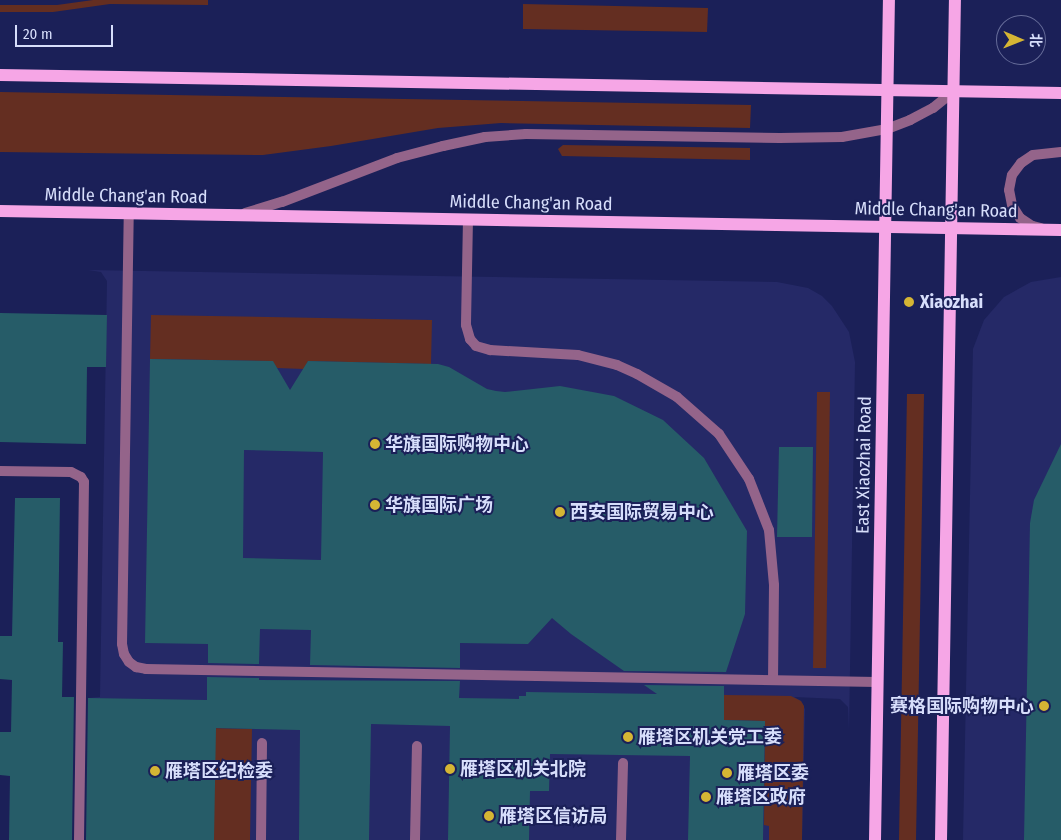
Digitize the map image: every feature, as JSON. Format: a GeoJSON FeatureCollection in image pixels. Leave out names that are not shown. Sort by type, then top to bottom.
{"type":"FeatureCollection","features":[{"type":"Feature","properties":{"kind":"main road","name":"East Xiaozhai Road"},"geometry":{"type":"LineString","coordinates":[[875,840],[889,0]]}},
{"type":"Feature","properties":{"kind":"main road"},"geometry":{"type":"LineString","coordinates":[[940,840],[955,0]]}},
{"type":"Feature","properties":{"kind":"main road"},"geometry":{"type":"LineString","coordinates":[[0,75],[1061,93]]}},
{"type":"Feature","properties":{"kind":"main road","name":"Middle Chang'an Road"},"geometry":{"type":"LineString","coordinates":[[0,211],[1061,230]]}},
{"type":"Feature","properties":{"kind":"street"},"geometry":{"type":"LineString","coordinates":[[225,215],[268,207],[397,158],[485,137],[535,134],[821,138],[864,134],[887,129],[910,120],[933,108],[954,91]]}},
{"type":"Feature","properties":{"kind":"street"},"geometry":{"type":"LineString","coordinates":[[1047,229],[1032,226],[1020,218],[1012,205],[1010,190],[1012,175],[1021,163],[1034,155],[1061,152]]}},
{"type":"Feature","properties":{"kind":"street"},"geometry":{"type":"LineString","coordinates":[[129,213],[122,644],[124,654],[129,662],[136,667],[146,669],[878,682]]}},
{"type":"Feature","properties":{"kind":"street"},"geometry":{"type":"LineString","coordinates":[[468,219],[466,325],[468,335],[476,346],[490,350],[578,355],[637,374],[677,397],[719,434],[750,479],[769,530],[774,585],[773,680]]}},
{"type":"Feature","properties":{"kind":"street"},"geometry":{"type":"LineString","coordinates":[[0,471],[71,472],[81,477],[84,482],[79,840]]}},
{"type":"Feature","properties":{"kind":"street"},"geometry":{"type":"LineString","coordinates":[[260,840],[262,744]]}},
{"type":"Feature","properties":{"kind":"street"},"geometry":{"type":"LineString","coordinates":[[415,840],[416,746]]}},
{"type":"Feature","properties":{"kind":"street"},"geometry":{"type":"LineString","coordinates":[[621,840],[623,763]]}},
{"type":"Feature","properties":{"kind":"shaded area"},"geometry":{"type":"Polygon","coordinates":[[[93,0],[208,0],[208,5],[110,4],[53,12],[0,12],[0,5],[57,5],[93,0]]]}},
{"type":"Feature","properties":{"kind":"shaded area"},"geometry":{"type":"Polygon","coordinates":[[[523,4],[708,8],[707,32],[523,29],[523,4]]]}},
{"type":"Feature","properties":{"kind":"shaded area"},"geometry":{"type":"Polygon","coordinates":[[[0,92],[751,105],[750,128],[501,123],[438,128],[263,155],[0,152],[0,92]]]}},
{"type":"Feature","properties":{"kind":"shaded area"},"geometry":{"type":"Polygon","coordinates":[[[563,145],[750,148],[750,160],[562,156],[558,149],[563,145]]]}},
{"type":"Feature","properties":{"kind":"shaded area"},"geometry":{"type":"Polygon","coordinates":[[[88,270],[777,282],[808,288],[822,296],[832,306],[849,332],[855,362],[849,731],[848,707],[840,699],[794,697],[801,701],[805,709],[802,840],[94,840],[88,740],[89,698],[100,697],[107,281],[101,272],[88,270]]]}},
{"type":"Feature","properties":{"kind":"shaded area","name":"赛格国际购物中心"},"geometry":{"type":"Polygon","coordinates":[[[1061,277],[1061,840],[963,840],[973,349],[984,320],[1004,297],[1031,282],[1061,277]]]}},
{"type":"Feature","properties":{"kind":"shaded area"},"geometry":{"type":"Polygon","coordinates":[[[151,315],[432,320],[431,364],[308,361],[304,369],[277,368],[272,361],[150,359],[151,315]]]}},
{"type":"Feature","properties":{"kind":"shaded area"},"geometry":{"type":"Polygon","coordinates":[[[817,392],[830,392],[826,668],[813,668],[817,392]]]}},
{"type":"Feature","properties":{"kind":"shaded area"},"geometry":{"type":"Polygon","coordinates":[[[907,394],[924,394],[916,840],[899,840],[907,394]]]}},
{"type":"Feature","properties":{"kind":"shaded area"},"geometry":{"type":"Polygon","coordinates":[[[724,695],[791,696],[801,701],[804,706],[802,840],[769,840],[769,826],[764,825],[765,721],[724,720],[724,695]]]}},
{"type":"Feature","properties":{"kind":"shaded area"},"geometry":{"type":"Polygon","coordinates":[[[206,728],[252,729],[250,840],[214,840],[206,728]]]}},
{"type":"Feature","properties":{"kind":"building"},"geometry":{"type":"Polygon","coordinates":[[[0,313],[107,315],[106,367],[87,367],[86,444],[0,442],[0,313]]]}},
{"type":"Feature","properties":{"kind":"building"},"geometry":{"type":"Polygon","coordinates":[[[150,359],[273,361],[290,390],[308,361],[438,364],[449,367],[487,389],[496,391],[505,392],[560,386],[614,396],[663,420],[704,458],[747,531],[745,614],[726,672],[624,671],[571,634],[552,618],[528,644],[460,643],[460,668],[310,665],[311,630],[260,629],[259,664],[208,663],[208,644],[145,643],[150,359]],[[244,450],[243,558],[321,560],[323,452],[244,450]]]}},
{"type":"Feature","properties":{"kind":"building","name":"赛格国际购物中心"},"geometry":{"type":"Polygon","coordinates":[[[1061,444],[1061,840],[1024,840],[1030,523],[1034,500],[1061,444]]]}},
{"type":"Feature","properties":{"kind":"building"},"geometry":{"type":"Polygon","coordinates":[[[779,447],[813,447],[812,537],[777,537],[779,447]]]}},
{"type":"Feature","properties":{"kind":"building"},"geometry":{"type":"Polygon","coordinates":[[[15,498],[60,498],[58,642],[63,642],[62,697],[74,697],[72,840],[9,840],[10,776],[0,775],[0,732],[11,732],[12,680],[0,679],[0,636],[12,636],[15,498]]]}},
{"type":"Feature","properties":{"kind":"building","name":"雁塔区机关北院"},"geometry":{"type":"Polygon","coordinates":[[[207,677],[259,678],[259,680],[460,681],[459,698],[519,699],[519,696],[526,696],[526,692],[657,694],[644,685],[724,686],[724,720],[765,721],[763,840],[688,840],[690,756],[550,754],[549,791],[530,791],[529,840],[448,840],[450,726],[371,724],[369,840],[299,840],[300,730],[216,728],[214,840],[86,840],[88,698],[207,700],[207,677]]]}},
{"type":"Feature","properties":{"kind":"place","name":"Xiaozhai"},"geometry":{"type":"Point","coordinates":[909,302]}},
{"type":"Feature","properties":{"kind":"place","name":"华旗国际购物中心"},"geometry":{"type":"Point","coordinates":[375,444]}},
{"type":"Feature","properties":{"kind":"place","name":"华旗国际广场"},"geometry":{"type":"Point","coordinates":[375,505]}},
{"type":"Feature","properties":{"kind":"place","name":"西安国际贸易中心"},"geometry":{"type":"Point","coordinates":[560,512]}},
{"type":"Feature","properties":{"kind":"place","name":"赛格国际购物中心"},"geometry":{"type":"Point","coordinates":[1044,706]}},
{"type":"Feature","properties":{"kind":"place","name":"雁塔区机关党工委"},"geometry":{"type":"Point","coordinates":[628,737]}},
{"type":"Feature","properties":{"kind":"place","name":"雁塔区机关北院"},"geometry":{"type":"Point","coordinates":[450,769]}},
{"type":"Feature","properties":{"kind":"place","name":"雁塔区纪检委"},"geometry":{"type":"Point","coordinates":[155,771]}},
{"type":"Feature","properties":{"kind":"place","name":"雁塔区委"},"geometry":{"type":"Point","coordinates":[727,773]}},
{"type":"Feature","properties":{"kind":"place","name":"雁塔区政府"},"geometry":{"type":"Point","coordinates":[706,797]}},
{"type":"Feature","properties":{"kind":"place","name":"雁塔区信访局"},"geometry":{"type":"Point","coordinates":[489,816]}}]}
